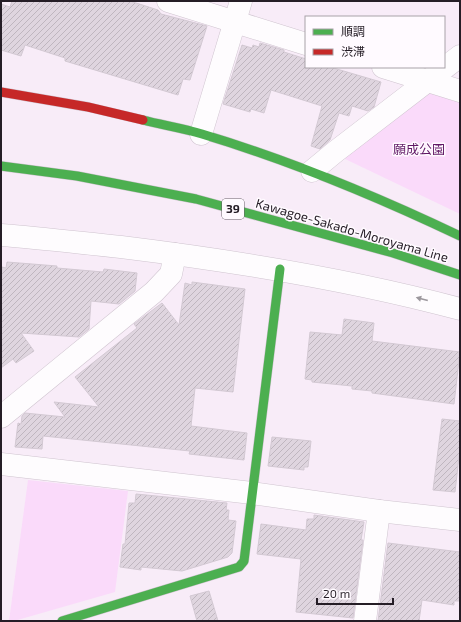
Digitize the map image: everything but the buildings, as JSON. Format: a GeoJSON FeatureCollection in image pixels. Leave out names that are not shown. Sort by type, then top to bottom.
{"type":"FeatureCollection","features":[{"type":"Feature","properties":{"kind":"street"},"geometry":{"type":"LineString","coordinates":[[168,1],[305,44]]}},
{"type":"Feature","properties":{"kind":"street"},"geometry":{"type":"LineString","coordinates":[[200,134],[241,1]]}},
{"type":"Feature","properties":{"kind":"street"},"geometry":{"type":"LineString","coordinates":[[312,171],[460,56]]}},
{"type":"Feature","properties":{"kind":"street"},"geometry":{"type":"LineString","coordinates":[[386,68],[460,91]]}},
{"type":"Feature","properties":{"kind":"street"},"geometry":{"type":"LineString","coordinates":[[1,92],[88,106],[200,134],[312,171],[397,206],[460,236]]}},
{"type":"Feature","properties":{"kind":"street","name":"Kawagoe-Sakado-Moroyama Line"},"geometry":{"type":"LineString","coordinates":[[1,166],[77,176],[196,199],[393,253],[460,275]]}},
{"type":"Feature","properties":{"kind":"street"},"geometry":{"type":"LineString","coordinates":[[1,235],[175,254],[280,269],[418,298],[460,310]]}},
{"type":"Feature","properties":{"kind":"street"},"geometry":{"type":"LineString","coordinates":[[1,417],[154,292],[171,274],[175,254]]}},
{"type":"Feature","properties":{"kind":"street"},"geometry":{"type":"LineString","coordinates":[[62,621],[87,618],[239,567],[244,561],[280,269]]}},
{"type":"Feature","properties":{"kind":"street"},"geometry":{"type":"LineString","coordinates":[[1,464],[252,493],[379,511],[460,520]]}},
{"type":"Feature","properties":{"kind":"street"},"geometry":{"type":"LineString","coordinates":[[365,621],[379,511]]}},
{"type":"Feature","properties":{"kind":"green space","name":"願成公園"},"geometry":{"type":"Polygon","coordinates":[[[431,93],[460,103],[460,214],[343,158],[418,98],[431,93]]]}},
{"type":"Feature","properties":{"kind":"green space"},"geometry":{"type":"Polygon","coordinates":[[[28,480],[128,491],[115,592],[14,621],[9,621],[28,480]]]}},
{"type":"Feature","properties":{"kind":"traffic: fast"},"geometry":{"type":"LineString","coordinates":[[143,120],[187,130],[235,144],[301,168],[365,193],[460,236]]}},
{"type":"Feature","properties":{"kind":"traffic: fast"},"geometry":{"type":"LineString","coordinates":[[1,166],[77,176],[196,199],[393,253],[460,275]]}},
{"type":"Feature","properties":{"kind":"traffic: fast"},"geometry":{"type":"LineString","coordinates":[[62,621],[239,567],[244,561],[280,269]]}},
{"type":"Feature","properties":{"kind":"traffic: jam"},"geometry":{"type":"LineString","coordinates":[[1,92],[88,107],[143,120]]}}]}
